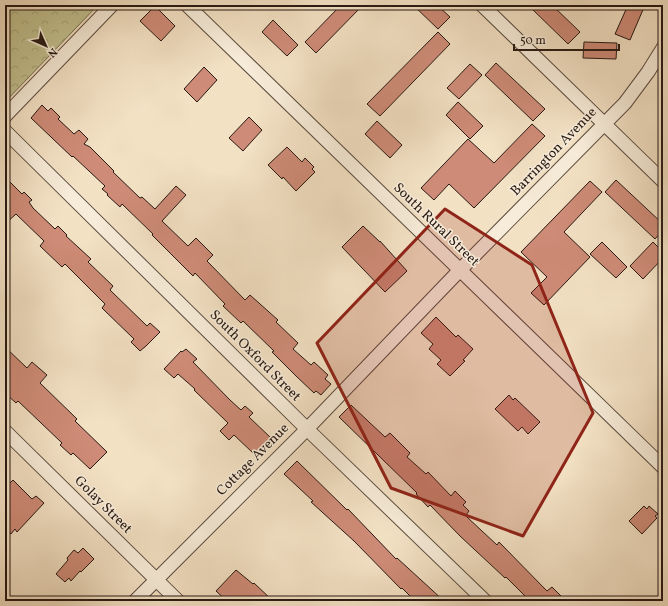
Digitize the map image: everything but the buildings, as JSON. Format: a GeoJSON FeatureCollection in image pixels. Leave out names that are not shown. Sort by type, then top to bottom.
{"type":"FeatureCollection","features":[{"type":"Feature","properties":{"kind":"street"},"geometry":{"type":"LineString","coordinates":[[5,116],[112,5]]}},
{"type":"Feature","properties":{"kind":"street","name":"South Rural Street"},"geometry":{"type":"LineString","coordinates":[[187,5],[663,468]]}},
{"type":"Feature","properties":{"kind":"street"},"geometry":{"type":"LineString","coordinates":[[482,5],[663,181]]}},
{"type":"Feature","properties":{"kind":"street","name":"Barrington Avenue"},"geometry":{"type":"LineString","coordinates":[[459,271],[633,93],[652,67],[663,48]]}},
{"type":"Feature","properties":{"kind":"street","name":"South Oxford Street"},"geometry":{"type":"LineString","coordinates":[[5,131],[307,429],[485,601]]}},
{"type":"Feature","properties":{"kind":"street","name":"Cottage Avenue"},"geometry":{"type":"LineString","coordinates":[[135,601],[307,429],[459,271]]}},
{"type":"Feature","properties":{"kind":"street","name":"Golay Street"},"geometry":{"type":"LineString","coordinates":[[5,431],[178,601]]}},
{"type":"Feature","properties":{"kind":"highlighted area"},"geometry":{"type":"Polygon","coordinates":[[[445,209],[532,265],[593,413],[523,536],[391,488],[317,343],[445,209]]]}},
{"type":"Feature","properties":{"kind":"green space"},"geometry":{"type":"Polygon","coordinates":[[[5,5],[98,5],[5,102],[5,5]]]}}]}
